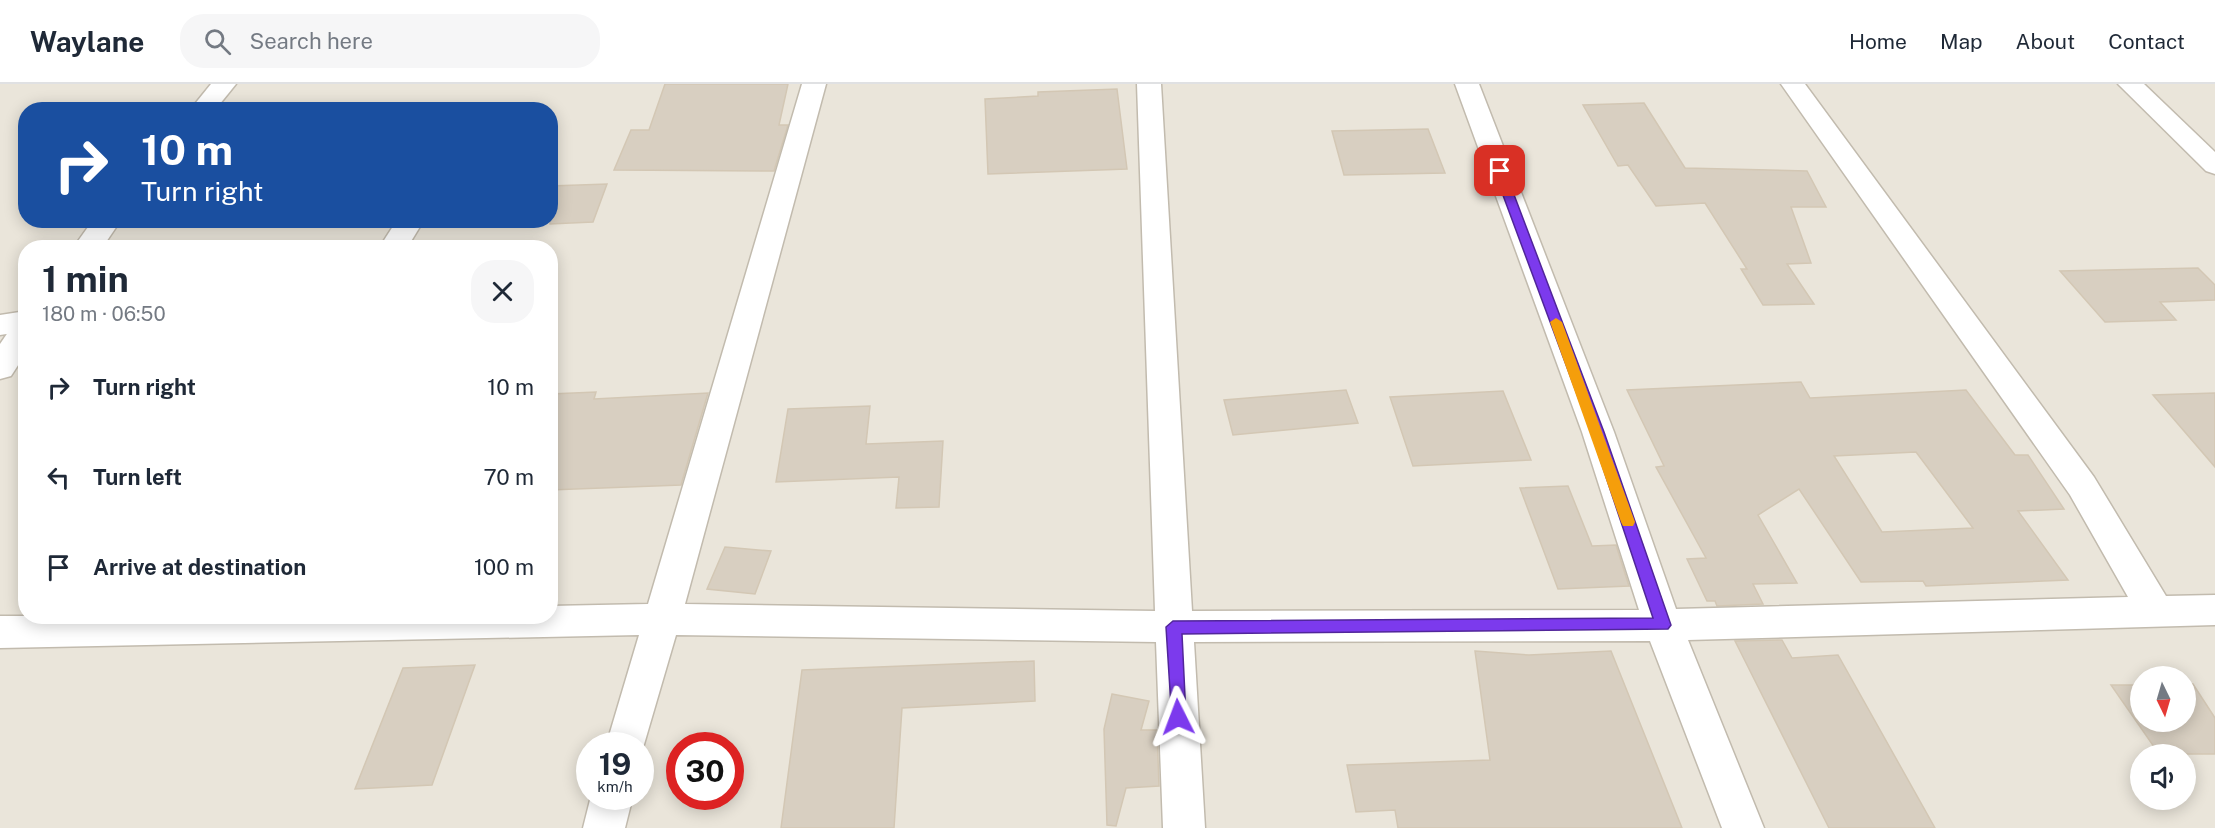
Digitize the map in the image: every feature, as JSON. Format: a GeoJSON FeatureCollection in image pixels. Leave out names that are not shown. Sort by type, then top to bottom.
{"type":"FeatureCollection","features":[{"type":"Feature","properties":{"kind":"street"},"geometry":{"type":"LineString","coordinates":[[209,102],[224,84]]}},
{"type":"Feature","properties":{"kind":"street"},"geometry":{"type":"LineString","coordinates":[[630,732],[814,84]]}},
{"type":"Feature","properties":{"kind":"street"},"geometry":{"type":"LineString","coordinates":[[1149,84],[1184,828]]}},
{"type":"Feature","properties":{"kind":"street"},"geometry":{"type":"LineString","coordinates":[[1467,84],[1598,432],[1663,625],[1743,828]]}},
{"type":"Feature","properties":{"kind":"street"},"geometry":{"type":"LineString","coordinates":[[1793,84],[2082,486],[2155,610]]}},
{"type":"Feature","properties":{"kind":"street"},"geometry":{"type":"LineString","coordinates":[[2130,84],[2215,166]]}},
{"type":"Feature","properties":{"kind":"street"},"geometry":{"type":"LineString","coordinates":[[0,325],[18,322]]}},
{"type":"Feature","properties":{"kind":"street"},"geometry":{"type":"LineString","coordinates":[[0,368],[18,340]]}},
{"type":"Feature","properties":{"kind":"street"},"geometry":{"type":"LineString","coordinates":[[558,620],[661,619],[1173,627],[1663,625],[2215,610]]}},
{"type":"Feature","properties":{"kind":"street"},"geometry":{"type":"LineString","coordinates":[[0,632],[137,624]]}},
{"type":"Feature","properties":{"kind":"street"},"geometry":{"type":"LineString","coordinates":[[604,828],[608,810]]}},
{"type":"Feature","properties":{"kind":"shaded area"},"geometry":{"type":"Polygon","coordinates":[[[0,84],[2215,84],[2215,828],[0,828],[0,84]]]}},
{"type":"Feature","properties":{"kind":"building"},"geometry":{"type":"Polygon","coordinates":[[[665,84],[788,84],[779,125],[788,125],[774,171],[614,170],[631,130],[649,130],[665,84]]]}},
{"type":"Feature","properties":{"kind":"building"},"geometry":{"type":"Polygon","coordinates":[[[1117,89],[1127,169],[988,174],[985,99],[1038,96],[1038,92],[1117,89]]]}},
{"type":"Feature","properties":{"kind":"building"},"geometry":{"type":"Polygon","coordinates":[[[1644,103],[1685,168],[1807,171],[1826,207],[1791,207],[1811,263],[1787,264],[1814,304],[1763,305],[1741,269],[1747,269],[1705,203],[1656,206],[1628,165],[1618,166],[1583,105],[1644,103]]]}},
{"type":"Feature","properties":{"kind":"building"},"geometry":{"type":"Polygon","coordinates":[[[1428,129],[1445,173],[1344,175],[1332,131],[1428,129]]]}},
{"type":"Feature","properties":{"kind":"building"},"geometry":{"type":"Polygon","coordinates":[[[607,184],[593,222],[558,224],[558,186],[607,184]]]}},
{"type":"Feature","properties":{"kind":"building"},"geometry":{"type":"Polygon","coordinates":[[[2198,268],[2215,285],[2215,300],[2160,302],[2176,320],[2105,322],[2060,271],[2198,268]]]}},
{"type":"Feature","properties":{"kind":"building"},"geometry":{"type":"Polygon","coordinates":[[[1801,382],[1810,398],[1966,390],[2015,455],[2028,455],[2064,509],[2018,511],[2068,580],[1926,586],[1923,581],[1861,582],[1799,489],[1758,515],[1797,583],[1753,584],[1763,604],[1717,606],[1715,601],[1707,601],[1687,559],[1706,558],[1656,467],[1664,466],[1627,390],[1801,382]],[[1916,452],[1834,456],[1882,532],[1973,528],[1916,452]]]}},
{"type":"Feature","properties":{"kind":"building"},"geometry":{"type":"Polygon","coordinates":[[[1346,390],[1358,423],[1233,435],[1224,400],[1346,390]]]}},
{"type":"Feature","properties":{"kind":"building"},"geometry":{"type":"Polygon","coordinates":[[[1503,391],[1531,460],[1413,466],[1390,397],[1503,391]]]}},
{"type":"Feature","properties":{"kind":"building"},"geometry":{"type":"Polygon","coordinates":[[[596,392],[594,399],[708,393],[681,485],[558,490],[558,394],[596,392]]]}},
{"type":"Feature","properties":{"kind":"building"},"geometry":{"type":"Polygon","coordinates":[[[2215,393],[2215,467],[2153,395],[2215,393]]]}},
{"type":"Feature","properties":{"kind":"building"},"geometry":{"type":"Polygon","coordinates":[[[870,406],[866,444],[943,441],[939,507],[896,508],[899,477],[776,482],[788,409],[870,406]]]}},
{"type":"Feature","properties":{"kind":"building"},"geometry":{"type":"Polygon","coordinates":[[[1568,486],[1592,546],[1616,545],[1629,586],[1558,589],[1520,488],[1568,486]]]}},
{"type":"Feature","properties":{"kind":"building"},"geometry":{"type":"Polygon","coordinates":[[[725,547],[771,551],[755,594],[707,589],[725,547]]]}},
{"type":"Feature","properties":{"kind":"building"},"geometry":{"type":"Polygon","coordinates":[[[1782,640],[1792,658],[1838,655],[1935,828],[1829,828],[1735,641],[1782,640]]]}},
{"type":"Feature","properties":{"kind":"building"},"geometry":{"type":"Polygon","coordinates":[[[1475,651],[1529,655],[1611,651],[1682,828],[1398,828],[1395,810],[1356,812],[1347,765],[1490,760],[1475,651]]]}},
{"type":"Feature","properties":{"kind":"building"},"geometry":{"type":"Polygon","coordinates":[[[1034,661],[1035,701],[902,708],[894,828],[781,828],[802,670],[1034,661]]]}},
{"type":"Feature","properties":{"kind":"building"},"geometry":{"type":"Polygon","coordinates":[[[475,665],[432,785],[355,789],[403,668],[475,665]]]}},
{"type":"Feature","properties":{"kind":"building"},"geometry":{"type":"Polygon","coordinates":[[[2111,685],[2130,685],[2130,712],[2111,685]]]}},
{"type":"Feature","properties":{"kind":"building"},"geometry":{"type":"Polygon","coordinates":[[[2196,689],[2215,718],[2215,754],[2196,754],[2196,744],[2152,744],[2144,732],[2196,732],[2196,689]]]}},
{"type":"Feature","properties":{"kind":"building"},"geometry":{"type":"Polygon","coordinates":[[[1112,694],[1149,701],[1141,730],[1157,730],[1159,786],[1126,788],[1116,826],[1107,825],[1104,729],[1112,694]]]}},
{"type":"Feature","properties":{"kind":"slow traffic"},"geometry":{"type":"LineString","coordinates":[[1556,322],[1598,432],[1628,522]]}},
{"type":"Feature","properties":{"kind":"route"},"geometry":{"type":"LineString","coordinates":[[1178,717],[1173,627],[1663,625],[1598,432],[1500,171]]}}]}
